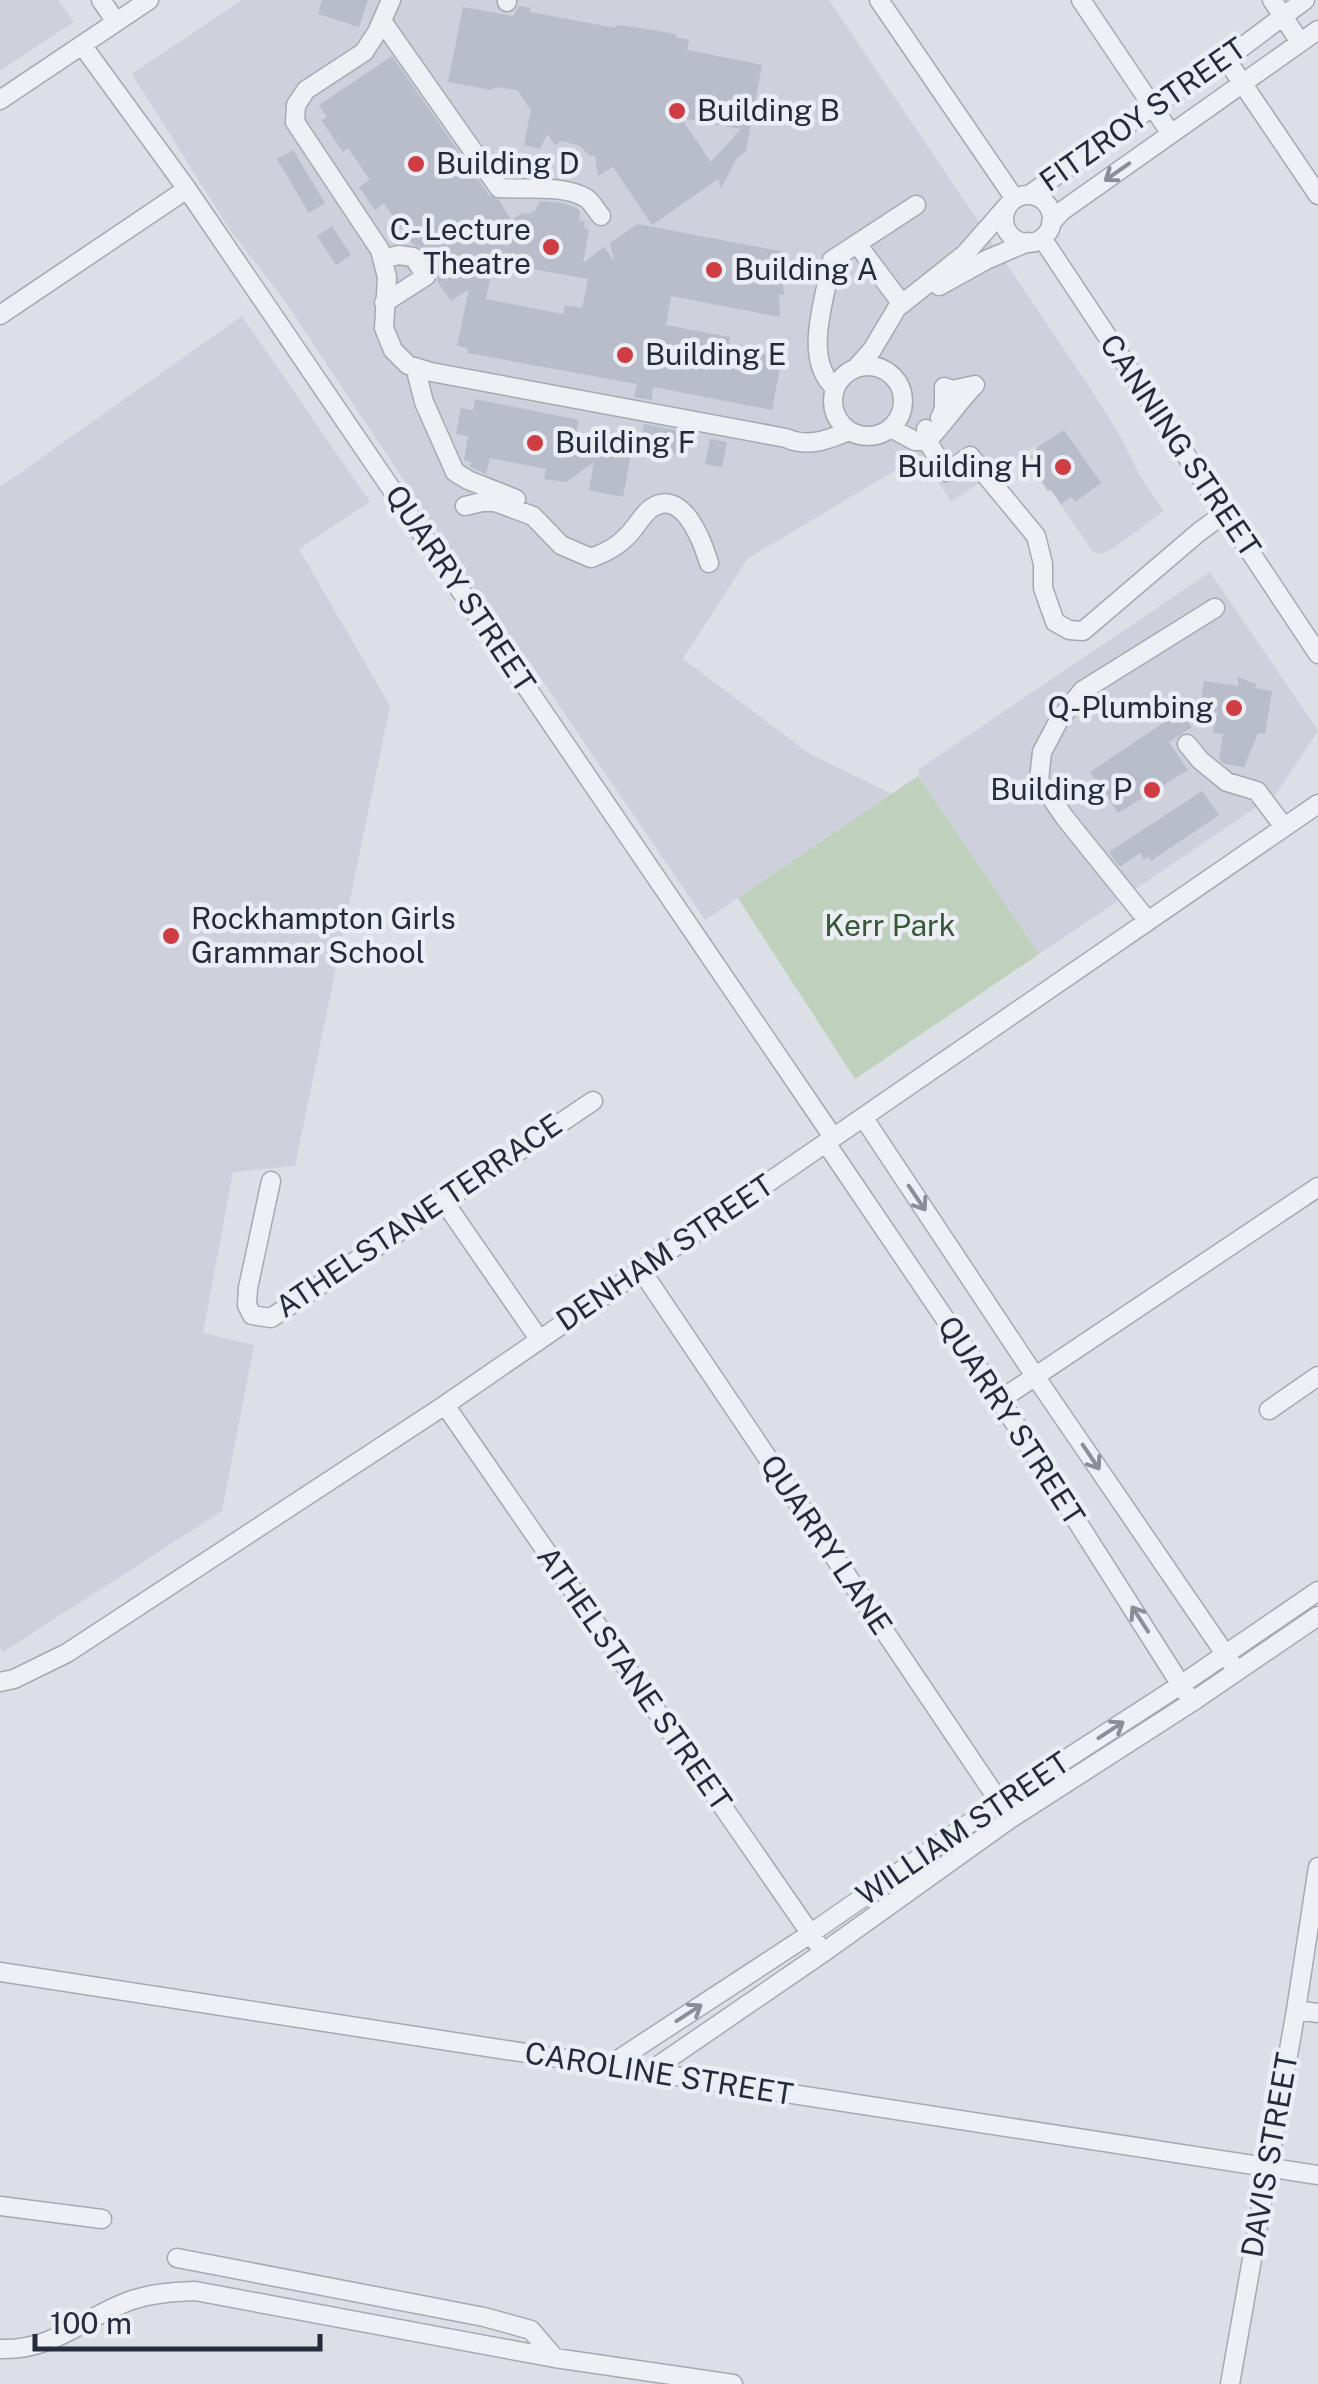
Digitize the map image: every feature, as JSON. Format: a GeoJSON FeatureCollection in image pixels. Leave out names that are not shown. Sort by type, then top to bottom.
{"type":"FeatureCollection","features":[{"type":"Feature","properties":{"kind":"street"},"geometry":{"type":"LineString","coordinates":[[102,0],[116,22]]}},
{"type":"Feature","properties":{"kind":"street"},"geometry":{"type":"LineString","coordinates":[[5,95],[149,0]]}},
{"type":"Feature","properties":{"kind":"street"},"geometry":{"type":"LineString","coordinates":[[392,0],[364,52],[306,90],[296,104],[295,122],[380,250],[386,276],[384,328],[393,350],[408,365],[786,438],[800,444],[825,441],[849,431]]}},
{"type":"Feature","properties":{"kind":"street"},"geometry":{"type":"LineString","coordinates":[[879,0],[1018,200]]}},
{"type":"Feature","properties":{"kind":"street"},"geometry":{"type":"LineString","coordinates":[[1081,0],[1171,134]]}},
{"type":"Feature","properties":{"kind":"street"},"geometry":{"type":"LineString","coordinates":[[1272,0],[1300,42]]}},
{"type":"Feature","properties":{"kind":"street","name":"FITZROY STREET"},"geometry":{"type":"LineString","coordinates":[[854,369],[872,350],[902,304],[966,254],[1018,200],[1226,60],[1305,0]]}},
{"type":"Feature","properties":{"kind":"street"},"geometry":{"type":"LineString","coordinates":[[382,21],[499,188],[572,193],[589,199],[601,216]]}},
{"type":"Feature","properties":{"kind":"street","name":"FITZROY STREET"},"geometry":{"type":"LineString","coordinates":[[889,372],[890,330],[898,316],[943,284],[1040,234],[1062,210],[1318,30]]}},
{"type":"Feature","properties":{"kind":"street","name":"QUARRY STREET"},"geometry":{"type":"LineString","coordinates":[[82,44],[187,189],[830,1140],[1192,1702]]}},
{"type":"Feature","properties":{"kind":"street"},"geometry":{"type":"LineString","coordinates":[[1226,60],[1318,195]]}},
{"type":"Feature","properties":{"kind":"street"},"geometry":{"type":"LineString","coordinates":[[0,315],[187,189]]}},
{"type":"Feature","properties":{"kind":"street"},"geometry":{"type":"LineString","coordinates":[[1037,197],[1048,208],[1040,234],[1020,242],[1008,233],[1004,218],[1018,200],[1037,197]]}},
{"type":"Feature","properties":{"kind":"street"},"geometry":{"type":"LineString","coordinates":[[820,362],[889,372],[903,392],[902,411],[891,428],[873,436],[860,436],[841,424],[834,395],[825,379],[816,349],[832,260],[916,204]]}},
{"type":"Feature","properties":{"kind":"street","name":"CANNING STREET"},"geometry":{"type":"LineString","coordinates":[[1040,234],[1318,654]]}},
{"type":"Feature","properties":{"kind":"street"},"geometry":{"type":"LineString","coordinates":[[857,244],[902,304]]}},
{"type":"Feature","properties":{"kind":"street"},"geometry":{"type":"LineString","coordinates":[[382,259],[413,257],[426,276],[384,303]]}},
{"type":"Feature","properties":{"kind":"street"},"geometry":{"type":"LineString","coordinates":[[415,367],[424,402],[455,472],[521,502],[561,545],[591,558],[608,552],[655,505],[667,504],[678,507],[687,516],[698,532],[709,562]]}},
{"type":"Feature","properties":{"kind":"street"},"geometry":{"type":"LineString","coordinates":[[786,438],[814,432],[822,423],[839,381],[854,369]]}},
{"type":"Feature","properties":{"kind":"street"},"geometry":{"type":"LineString","coordinates":[[891,428],[915,441],[926,435],[945,424],[954,406],[975,384],[952,390],[944,387],[944,408],[926,435]]}},
{"type":"Feature","properties":{"kind":"street"},"geometry":{"type":"LineString","coordinates":[[902,411],[926,435],[947,472],[970,456],[1036,536],[1043,564],[1043,588],[1054,622],[1069,630],[1084,631],[1225,513]]}},
{"type":"Feature","properties":{"kind":"street"},"geometry":{"type":"LineString","coordinates":[[466,506],[496,502],[533,516]]}},
{"type":"Feature","properties":{"kind":"street"},"geometry":{"type":"LineString","coordinates":[[1148,921],[1039,780],[1042,752],[1059,720],[1082,691],[1214,608]]}},
{"type":"Feature","properties":{"kind":"street"},"geometry":{"type":"LineString","coordinates":[[1186,744],[1227,782],[1257,791],[1284,827]]}},
{"type":"Feature","properties":{"kind":"street","name":"DENHAM STREET"},"geometry":{"type":"LineString","coordinates":[[0,1682],[67,1653],[445,1405],[1318,804]]}},
{"type":"Feature","properties":{"kind":"street","name":"ATHELSTANE TERRACE"},"geometry":{"type":"LineString","coordinates":[[270,1180],[247,1305],[252,1315],[270,1318],[593,1101]]}},
{"type":"Feature","properties":{"kind":"street","name":"QUARRY STREET"},"geometry":{"type":"LineString","coordinates":[[863,1117],[1236,1671]]}},
{"type":"Feature","properties":{"kind":"street"},"geometry":{"type":"LineString","coordinates":[[1000,1400],[1318,1187]]}},
{"type":"Feature","properties":{"kind":"street"},"geometry":{"type":"LineString","coordinates":[[443,1200],[538,1339]]}},
{"type":"Feature","properties":{"kind":"street","name":"QUARRY LANE"},"geometry":{"type":"LineString","coordinates":[[640,1270],[1010,1819]]}},
{"type":"Feature","properties":{"kind":"street"},"geometry":{"type":"LineString","coordinates":[[1269,1410],[1318,1376]]}},
{"type":"Feature","properties":{"kind":"street","name":"ATHELSTANE STREET"},"geometry":{"type":"LineString","coordinates":[[445,1405],[824,1952]]}},
{"type":"Feature","properties":{"kind":"street","name":"WILLIAM STREET"},"geometry":{"type":"LineString","coordinates":[[607,2067],[1318,1591]]}},
{"type":"Feature","properties":{"kind":"street","name":"WILLIAM STREET"},"geometry":{"type":"LineString","coordinates":[[649,2072],[1010,1819],[1318,1616]]}},
{"type":"Feature","properties":{"kind":"street","name":"DAVIS STREET"},"geometry":{"type":"LineString","coordinates":[[1230,2384],[1318,1867]]}},
{"type":"Feature","properties":{"kind":"street","name":"CAROLINE STREET"},"geometry":{"type":"LineString","coordinates":[[0,1972],[1318,2175]]}},
{"type":"Feature","properties":{"kind":"street"},"geometry":{"type":"LineString","coordinates":[[1296,2010],[1318,2013]]}},
{"type":"Feature","properties":{"kind":"street"},"geometry":{"type":"LineString","coordinates":[[0,2206],[102,2219]]}},
{"type":"Feature","properties":{"kind":"street"},"geometry":{"type":"LineString","coordinates":[[177,2258],[516,2326],[531,2330],[555,2358]]}},
{"type":"Feature","properties":{"kind":"street"},"geometry":{"type":"LineString","coordinates":[[0,2349],[30,2347],[58,2338],[133,2300],[195,2290],[555,2358],[733,2384]]}},
{"type":"Feature","properties":{"kind":"shaded area"},"geometry":{"type":"Polygon","coordinates":[[[0,0],[58,0],[74,22],[0,71],[0,0]]]}},
{"type":"Feature","properties":{"kind":"shaded area"},"geometry":{"type":"Polygon","coordinates":[[[242,0],[829,0],[1091,389],[1164,511],[1101,554],[1093,552],[1036,473],[1030,456],[1037,451],[1035,446],[951,502],[928,467],[916,458],[747,559],[683,659],[810,754],[892,794],[705,920],[533,667],[465,581],[452,553],[285,301],[230,230],[132,74],[242,0]]]}},
{"type":"Feature","properties":{"kind":"shaded area","name":"Rockhampton Girls Grammar School"},"geometry":{"type":"Polygon","coordinates":[[[242,316],[370,502],[299,549],[390,706],[295,1166],[233,1172],[203,1333],[254,1345],[222,1511],[3,1652],[0,487],[242,316]]]}},
{"type":"Feature","properties":{"kind":"shaded area"},"geometry":{"type":"Polygon","coordinates":[[[1210,572],[1318,731],[1276,794],[1039,954],[918,776],[919,769],[1210,572]]]}},
{"type":"Feature","properties":{"kind":"green space","name":"Kerr Park"},"geometry":{"type":"Polygon","coordinates":[[[918,776],[1039,954],[855,1079],[738,898],[918,776]]]}},
{"type":"Feature","properties":{"kind":"building"},"geometry":{"type":"Polygon","coordinates":[[[322,0],[368,0],[359,27],[318,14],[322,0]]]}},
{"type":"Feature","properties":{"kind":"building","name":"Building B"},"geometry":{"type":"Polygon","coordinates":[[[519,6],[531,8],[530,12],[616,28],[676,34],[689,40],[687,50],[762,65],[746,151],[737,158],[721,188],[718,179],[652,225],[613,167],[598,176],[595,155],[562,141],[555,145],[547,134],[540,149],[524,145],[531,110],[517,90],[448,82],[463,7],[513,16],[519,6]],[[681,118],[711,162],[741,129],[681,118]]]}},
{"type":"Feature","properties":{"kind":"building"},"geometry":{"type":"Polygon","coordinates":[[[392,56],[489,195],[499,200],[511,220],[534,212],[540,201],[563,203],[580,211],[579,221],[585,221],[584,227],[589,231],[583,263],[604,247],[614,261],[610,243],[637,224],[785,252],[788,276],[782,275],[780,317],[671,296],[666,325],[730,337],[729,347],[782,358],[772,410],[653,387],[652,400],[634,397],[637,384],[467,353],[468,348],[457,346],[469,289],[451,301],[423,249],[412,244],[384,203],[375,210],[359,187],[370,180],[348,148],[343,152],[321,120],[327,117],[319,105],[392,56]],[[504,264],[491,274],[486,299],[563,314],[565,305],[582,308],[588,279],[504,264]]]}},
{"type":"Feature","properties":{"kind":"building"},"geometry":{"type":"Polygon","coordinates":[[[293,150],[325,203],[309,213],[277,159],[293,150]]]}},
{"type":"Feature","properties":{"kind":"building"},"geometry":{"type":"Polygon","coordinates":[[[332,226],[351,255],[336,265],[317,236],[332,226]]]}},
{"type":"Feature","properties":{"kind":"building","name":"Building F"},"geometry":{"type":"Polygon","coordinates":[[[475,399],[579,420],[575,438],[632,449],[623,497],[589,490],[594,462],[566,482],[544,479],[546,469],[490,458],[486,474],[470,467],[471,462],[464,460],[468,436],[456,434],[461,408],[473,410],[475,399]]]}},
{"type":"Feature","properties":{"kind":"building"},"geometry":{"type":"Polygon","coordinates":[[[644,424],[680,431],[676,454],[639,451],[644,424]]]}},
{"type":"Feature","properties":{"kind":"building","name":"Building H"},"geometry":{"type":"Polygon","coordinates":[[[1064,430],[1101,483],[1075,502],[1071,497],[1061,504],[1036,473],[1039,471],[1030,456],[1064,430]]]}},
{"type":"Feature","properties":{"kind":"building"},"geometry":{"type":"Polygon","coordinates":[[[710,439],[727,442],[722,467],[705,464],[710,439]]]}},
{"type":"Feature","properties":{"kind":"building","name":"Q-Plumbing"},"geometry":{"type":"Polygon","coordinates":[[[1238,677],[1256,684],[1255,688],[1272,691],[1265,734],[1258,733],[1244,767],[1224,764],[1219,759],[1223,734],[1213,733],[1218,710],[1197,724],[1204,681],[1238,686],[1238,677]]]}},
{"type":"Feature","properties":{"kind":"building"},"geometry":{"type":"Polygon","coordinates":[[[1181,711],[1192,727],[1169,742],[1188,770],[1118,813],[1090,772],[1181,711]]]}},
{"type":"Feature","properties":{"kind":"building"},"geometry":{"type":"Polygon","coordinates":[[[1202,791],[1219,815],[1151,861],[1148,857],[1144,860],[1140,853],[1120,867],[1109,852],[1202,791]]]}},
{"type":"Feature","properties":{"kind":"place","name":"Building B"},"geometry":{"type":"Point","coordinates":[677,111]}},
{"type":"Feature","properties":{"kind":"place","name":"Building D"},"geometry":{"type":"Point","coordinates":[416,164]}},
{"type":"Feature","properties":{"kind":"place","name":"C- Lecture Theatre"},"geometry":{"type":"Point","coordinates":[551,247]}},
{"type":"Feature","properties":{"kind":"place","name":"Building A"},"geometry":{"type":"Point","coordinates":[714,270]}},
{"type":"Feature","properties":{"kind":"place","name":"Building E"},"geometry":{"type":"Point","coordinates":[625,355]}},
{"type":"Feature","properties":{"kind":"place","name":"Building F"},"geometry":{"type":"Point","coordinates":[535,443]}},
{"type":"Feature","properties":{"kind":"place","name":"Building H"},"geometry":{"type":"Point","coordinates":[1063,467]}},
{"type":"Feature","properties":{"kind":"place","name":"Q-Plumbing"},"geometry":{"type":"Point","coordinates":[1234,708]}},
{"type":"Feature","properties":{"kind":"place","name":"Building P"},"geometry":{"type":"Point","coordinates":[1152,790]}},
{"type":"Feature","properties":{"kind":"place","name":"Rockhampton Girls Grammar School"},"geometry":{"type":"Point","coordinates":[171,936]}}]}
